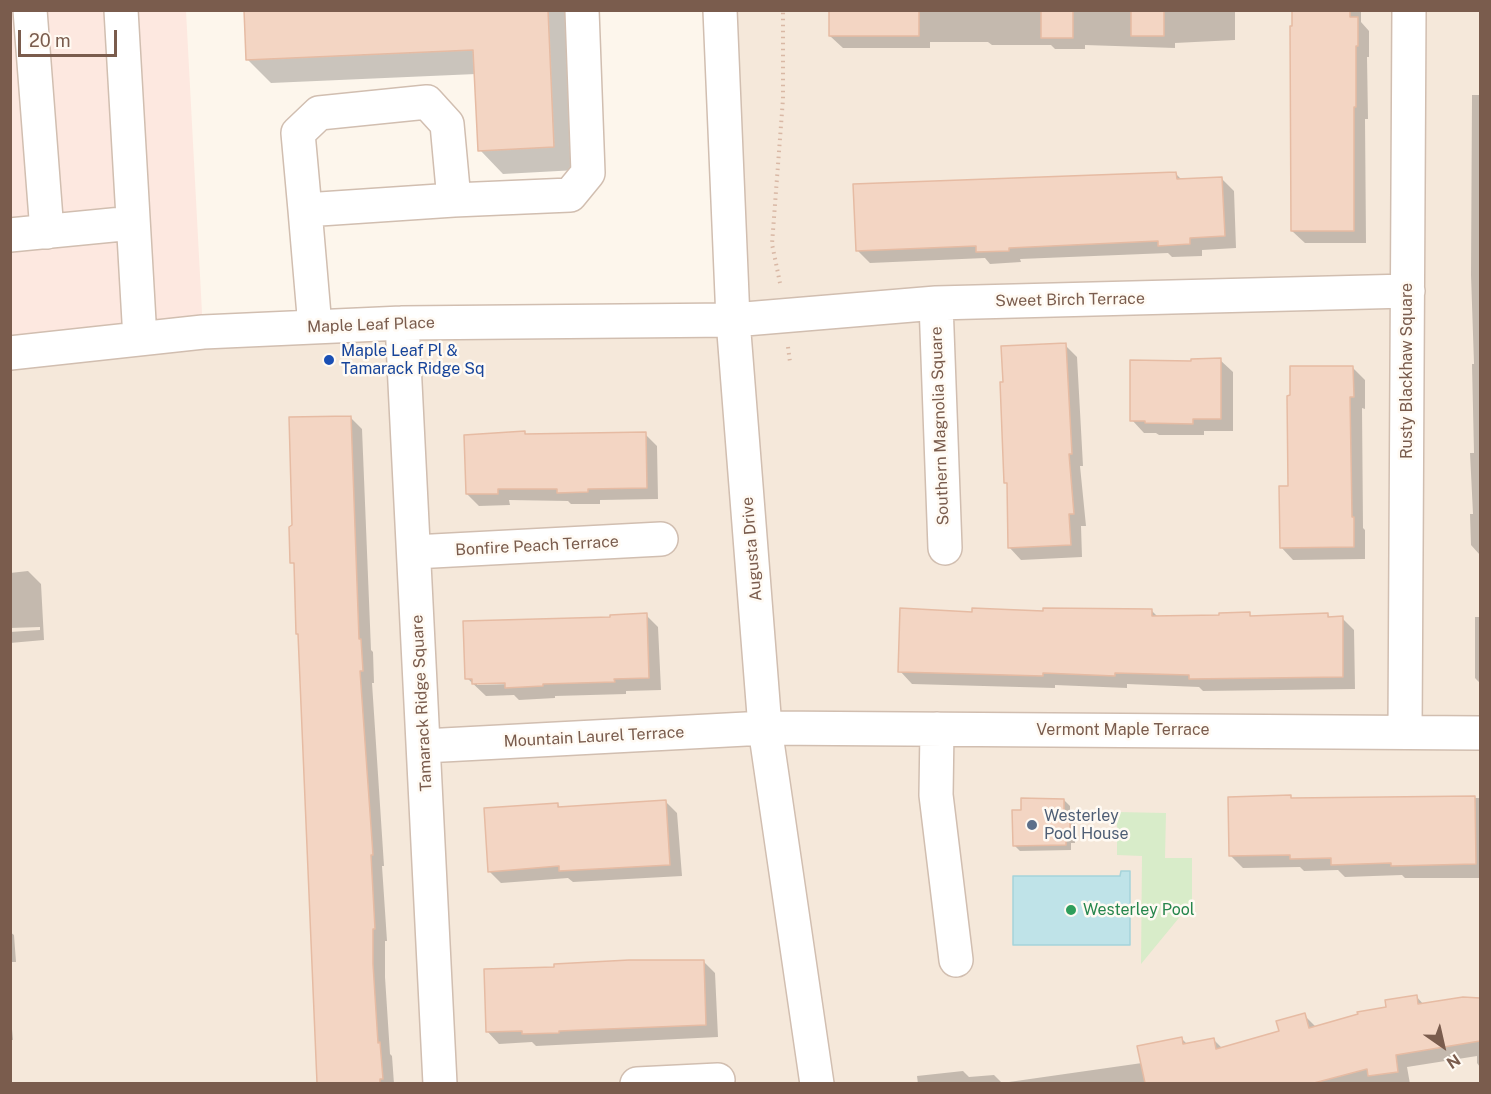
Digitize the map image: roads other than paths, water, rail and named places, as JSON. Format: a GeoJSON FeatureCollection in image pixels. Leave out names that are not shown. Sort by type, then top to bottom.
{"type":"FeatureCollection","features":[{"type":"Feature","properties":{"kind":"street"},"geometry":{"type":"LineString","coordinates":[[30,10],[47,232]]}},
{"type":"Feature","properties":{"kind":"street"},"geometry":{"type":"LineString","coordinates":[[121,10],[140,339]]}},
{"type":"Feature","properties":{"kind":"street"},"geometry":{"type":"LineString","coordinates":[[305,210],[570,195],[588,173],[582,10]]}},
{"type":"Feature","properties":{"kind":"street","name":"Augusta Drive"},"geometry":{"type":"LineString","coordinates":[[720,10],[733,320],[765,728],[818,1083]]}},
{"type":"Feature","properties":{"kind":"street","name":"Rusty Blackhaw Square"},"geometry":{"type":"LineString","coordinates":[[1405,732],[1409,10]]}},
{"type":"Feature","properties":{"kind":"street"},"geometry":{"type":"LineString","coordinates":[[315,327],[298,133],[319,113],[427,102],[447,124],[454,200]]}},
{"type":"Feature","properties":{"kind":"street"},"geometry":{"type":"LineString","coordinates":[[10,236],[134,223]]}},
{"type":"Feature","properties":{"kind":"street","name":"Sweet Birch Terrace"},"geometry":{"type":"LineString","coordinates":[[733,320],[936,303],[1408,291]]}},
{"type":"Feature","properties":{"kind":"street","name":"Southern Magnolia Square"},"geometry":{"type":"LineString","coordinates":[[936,303],[945,548]]}},
{"type":"Feature","properties":{"kind":"street","name":"Maple Leaf Place"},"geometry":{"type":"LineString","coordinates":[[10,353],[203,332],[402,323],[733,320]]}},
{"type":"Feature","properties":{"kind":"street","name":"Tamarack Ridge Square"},"geometry":{"type":"LineString","coordinates":[[402,323],[440,1083]]}},
{"type":"Feature","properties":{"kind":"street","name":"Bonfire Peach Terrace"},"geometry":{"type":"LineString","coordinates":[[414,552],[661,539]]}},
{"type":"Feature","properties":{"kind":"street","name":"Vermont Maple Terrace"},"geometry":{"type":"LineString","coordinates":[[765,728],[1480,733]]}},
{"type":"Feature","properties":{"kind":"street","name":"Mountain Laurel Terrace"},"geometry":{"type":"LineString","coordinates":[[424,746],[765,728]]}},
{"type":"Feature","properties":{"kind":"street"},"geometry":{"type":"LineString","coordinates":[[937,729],[936,795],[956,960]]}},
{"type":"Feature","properties":{"kind":"street"},"geometry":{"type":"LineString","coordinates":[[637,1083],[718,1080]]}},
{"type":"Feature","properties":{"kind":"water","name":"Westerley Pool"},"geometry":{"type":"Polygon","coordinates":[[[1121,871],[1130,871],[1130,945],[1013,945],[1013,876],[1120,876],[1121,871]]]}},
{"type":"Feature","properties":{"kind":"place","name":"Maple Leaf Pl & Tamarack Ridge Sq"},"geometry":{"type":"Point","coordinates":[329,360]}},
{"type":"Feature","properties":{"kind":"place","name":"Westerley Pool House"},"geometry":{"type":"Point","coordinates":[1032,825]}},
{"type":"Feature","properties":{"kind":"place","name":"Westerley Pool"},"geometry":{"type":"Point","coordinates":[1071,910]}}]}
